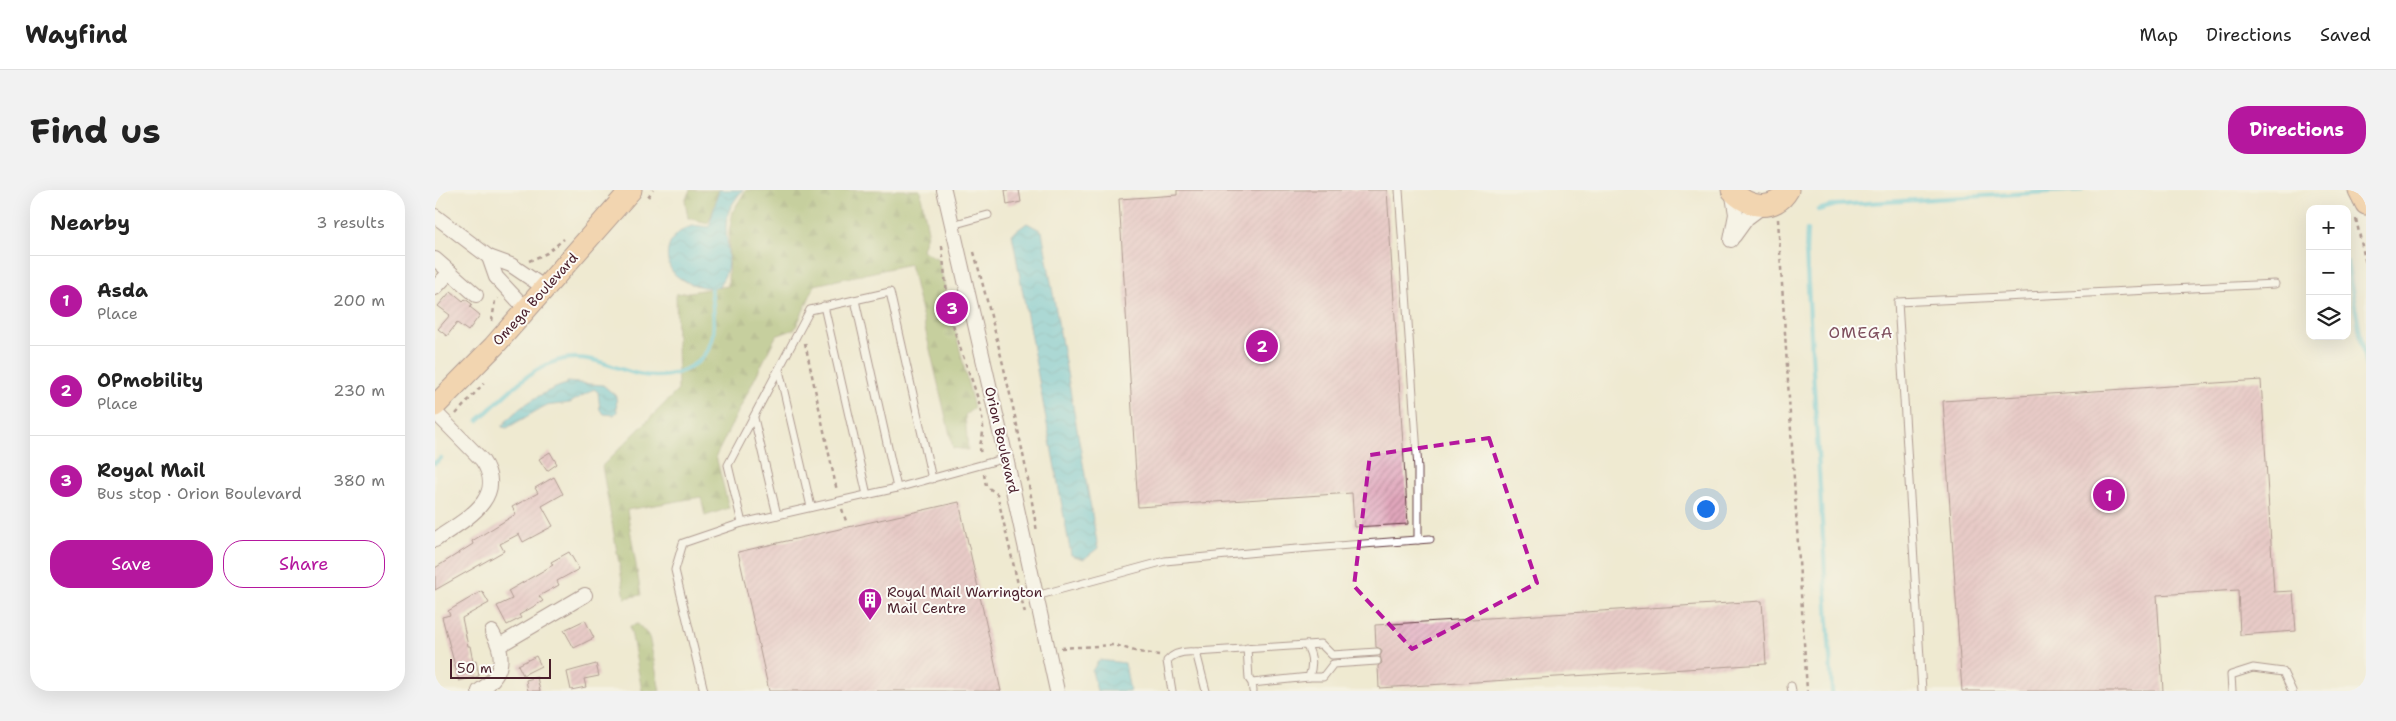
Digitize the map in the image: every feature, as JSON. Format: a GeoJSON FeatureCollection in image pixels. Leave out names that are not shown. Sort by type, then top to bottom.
{"type":"FeatureCollection","features":[{"type":"Feature","properties":{"kind":"main road","name":"Omega Boulevard"},"geometry":{"type":"LineString","coordinates":[[435,406],[526,309],[631,190]]}},
{"type":"Feature","properties":{"kind":"main road"},"geometry":{"type":"LineString","coordinates":[[1732,190],[1747,203],[1770,210],[1788,190]]}},
{"type":"Feature","properties":{"kind":"main road"},"geometry":{"type":"LineString","coordinates":[[2359,190],[2360,208]]}},
{"type":"Feature","properties":{"kind":"street","name":"Orion Boulevard"},"geometry":{"type":"LineString","coordinates":[[945,190],[1007,458],[1035,596],[1057,691]]}},
{"type":"Feature","properties":{"kind":"street"},"geometry":{"type":"LineString","coordinates":[[1732,190],[1735,214],[1731,240],[1747,218],[1770,210]]}},
{"type":"Feature","properties":{"kind":"street"},"geometry":{"type":"LineString","coordinates":[[435,216],[489,257],[511,265],[545,288]]}},
{"type":"Feature","properties":{"kind":"street"},"geometry":{"type":"LineString","coordinates":[[489,257],[496,277],[505,289],[526,309]]}},
{"type":"Feature","properties":{"kind":"street"},"geometry":{"type":"LineString","coordinates":[[435,259],[476,295]]}},
{"type":"Feature","properties":{"kind":"street"},"geometry":{"type":"LineString","coordinates":[[435,288],[450,272]]}},
{"type":"Feature","properties":{"kind":"street"},"geometry":{"type":"LineString","coordinates":[[435,412],[482,460],[489,472],[490,481],[489,491],[482,504],[435,540]]}},
{"type":"Feature","properties":{"kind":"street"},"geometry":{"type":"LineString","coordinates":[[500,645],[585,595]]}},
{"type":"Feature","properties":{"kind":"street"},"geometry":{"type":"LineString","coordinates":[[479,691],[494,678],[498,671],[501,652],[500,645],[492,632]]}},
{"type":"Feature","properties":{"kind":"lane"},"geometry":{"type":"LineString","coordinates":[[1399,190],[1418,469],[1418,540]]}},
{"type":"Feature","properties":{"kind":"lane"},"geometry":{"type":"LineString","coordinates":[[952,224],[988,215]]}},
{"type":"Feature","properties":{"kind":"lane"},"geometry":{"type":"LineString","coordinates":[[1922,691],[1898,302],[2275,284]]}},
{"type":"Feature","properties":{"kind":"lane"},"geometry":{"type":"LineString","coordinates":[[742,523],[728,465],[809,310],[824,306],[891,292],[932,479]]}},
{"type":"Feature","properties":{"kind":"lane"},"geometry":{"type":"LineString","coordinates":[[855,300],[897,488]]}},
{"type":"Feature","properties":{"kind":"lane"},"geometry":{"type":"LineString","coordinates":[[824,306],[867,495]]}},
{"type":"Feature","properties":{"kind":"lane"},"geometry":{"type":"LineString","coordinates":[[779,370],[811,508]]}},
{"type":"Feature","properties":{"kind":"lane"},"geometry":{"type":"LineString","coordinates":[[754,418],[777,515]]}},
{"type":"Feature","properties":{"kind":"lane"},"geometry":{"type":"LineString","coordinates":[[704,691],[675,570],[683,543],[742,523],[897,488],[1007,458]]}},
{"type":"Feature","properties":{"kind":"lane"},"geometry":{"type":"LineString","coordinates":[[1035,596],[1165,561],[1430,539]]}},
{"type":"Feature","properties":{"kind":"lane"},"geometry":{"type":"LineString","coordinates":[[1172,691],[1167,661],[1171,656],[1186,651],[1196,652],[1321,644],[1332,655],[1377,652]]}},
{"type":"Feature","properties":{"kind":"lane"},"geometry":{"type":"LineString","coordinates":[[1306,645],[1310,652],[1312,670],[1309,677]]}},
{"type":"Feature","properties":{"kind":"lane"},"geometry":{"type":"LineString","coordinates":[[1247,648],[1249,680],[1252,682],[1253,691]]}},
{"type":"Feature","properties":{"kind":"lane"},"geometry":{"type":"LineString","coordinates":[[1196,652],[1206,691]]}},
{"type":"Feature","properties":{"kind":"lane"},"geometry":{"type":"LineString","coordinates":[[1252,682],[1323,676],[1333,664],[1377,661]]}},
{"type":"Feature","properties":{"kind":"lane"},"geometry":{"type":"LineString","coordinates":[[2232,691],[2231,676],[2253,668],[2283,672],[2292,691]]}},
{"type":"Feature","properties":{"kind":"path"},"geometry":{"type":"LineString","coordinates":[[2360,208],[2360,228],[2366,264]]}},
{"type":"Feature","properties":{"kind":"path"},"geometry":{"type":"LineString","coordinates":[[1770,210],[1807,691]]}},
{"type":"Feature","properties":{"kind":"path"},"geometry":{"type":"LineString","coordinates":[[531,259],[547,254],[564,238]]}},
{"type":"Feature","properties":{"kind":"path"},"geometry":{"type":"LineString","coordinates":[[942,244],[948,306],[959,345],[972,379],[983,426],[983,436],[978,444]]}},
{"type":"Feature","properties":{"kind":"path"},"geometry":{"type":"LineString","coordinates":[[971,244],[996,334],[1029,479],[1037,533]]}},
{"type":"Feature","properties":{"kind":"path"},"geometry":{"type":"LineString","coordinates":[[801,326],[839,501],[847,524]]}},
{"type":"Feature","properties":{"kind":"path"},"geometry":{"type":"LineString","coordinates":[[986,486],[997,494],[1025,616]]}},
{"type":"Feature","properties":{"kind":"path"},"geometry":{"type":"LineString","coordinates":[[1061,648],[1115,645],[1139,652],[1171,656]]}},
{"type":"Feature","properties":{"kind":"highlighted area"},"geometry":{"type":"Polygon","coordinates":[[[1489,438],[1537,583],[1412,649],[1354,586],[1370,455],[1489,438]]]}},
{"type":"Feature","properties":{"kind":"green space"},"geometry":{"type":"Polygon","coordinates":[[[690,190],[722,190],[708,223],[688,218],[685,200],[690,190]]]}},
{"type":"Feature","properties":{"kind":"green space"},"geometry":{"type":"Polygon","coordinates":[[[746,190],[920,190],[928,231],[922,250],[938,259],[974,408],[965,415],[968,450],[953,448],[910,264],[815,285],[795,329],[776,336],[716,456],[729,508],[705,516],[701,497],[627,510],[641,595],[625,598],[602,466],[678,390],[676,294],[728,286],[729,233],[733,211],[746,190]]]}},
{"type":"Feature","properties":{"kind":"green space"},"geometry":{"type":"Polygon","coordinates":[[[638,624],[649,636],[660,691],[642,691],[630,626],[638,624]]]}},
{"type":"Feature","properties":{"kind":"water"},"geometry":{"type":"Polygon","coordinates":[[[719,190],[743,190],[734,201],[727,220],[728,257],[726,274],[719,287],[714,288],[681,279],[672,271],[667,257],[668,249],[674,237],[680,232],[695,226],[709,227],[719,190]]]}},
{"type":"Feature","properties":{"kind":"water"},"geometry":{"type":"Polygon","coordinates":[[[1027,223],[1042,231],[1098,548],[1084,559],[1071,555],[1012,234],[1027,223]]]}},
{"type":"Feature","properties":{"kind":"water"},"geometry":{"type":"Polygon","coordinates":[[[567,382],[603,385],[616,396],[617,412],[614,415],[604,414],[600,410],[598,392],[594,389],[570,403],[545,406],[507,428],[502,427],[522,407],[541,395],[567,384],[567,382]]]}},
{"type":"Feature","properties":{"kind":"water"},"geometry":{"type":"Polygon","coordinates":[[[1099,660],[1125,663],[1130,691],[1097,691],[1092,671],[1099,660]]]}},
{"type":"Feature","properties":{"kind":"building"},"geometry":{"type":"Polygon","coordinates":[[[1005,190],[1019,190],[1021,202],[1007,205],[1005,190]]]}},
{"type":"Feature","properties":{"kind":"building"},"geometry":{"type":"Polygon","coordinates":[[[1177,190],[1387,190],[1408,524],[1354,527],[1352,493],[1138,507],[1119,199],[1177,195],[1177,190]]]}},
{"type":"Feature","properties":{"kind":"building"},"geometry":{"type":"Polygon","coordinates":[[[451,291],[463,301],[465,299],[472,304],[470,307],[480,315],[468,331],[457,323],[447,336],[438,329],[450,315],[438,306],[451,291]]]}},
{"type":"Feature","properties":{"kind":"building"},"geometry":{"type":"Polygon","coordinates":[[[2261,380],[2274,592],[2293,591],[2296,631],[2240,635],[2238,590],[2157,595],[2163,691],[1962,691],[1943,401],[2261,380]]]}},
{"type":"Feature","properties":{"kind":"building"},"geometry":{"type":"Polygon","coordinates":[[[550,452],[557,464],[547,471],[539,459],[550,452]]]}},
{"type":"Feature","properties":{"kind":"building"},"geometry":{"type":"Polygon","coordinates":[[[554,477],[563,494],[542,506],[553,526],[523,542],[519,534],[500,544],[504,551],[435,590],[435,568],[473,544],[472,541],[516,514],[512,507],[538,493],[535,488],[554,477]]]}},
{"type":"Feature","properties":{"kind":"building","name":"Royal Mail Warrington Mail Centre"},"geometry":{"type":"Polygon","coordinates":[[[959,502],[1001,691],[769,691],[738,552],[959,502]]]}},
{"type":"Feature","properties":{"kind":"building"},"geometry":{"type":"Polygon","coordinates":[[[569,552],[579,569],[557,581],[559,585],[539,596],[543,601],[519,615],[521,618],[507,625],[497,606],[512,599],[508,591],[553,565],[551,562],[569,552]]]}},
{"type":"Feature","properties":{"kind":"building"},"geometry":{"type":"Polygon","coordinates":[[[482,591],[489,603],[462,618],[468,646],[470,646],[473,662],[476,661],[479,676],[459,681],[442,617],[450,615],[448,611],[482,591]]]}},
{"type":"Feature","properties":{"kind":"building"},"geometry":{"type":"Polygon","coordinates":[[[1762,601],[1766,664],[1379,688],[1378,666],[1382,663],[1380,656],[1382,652],[1381,649],[1376,647],[1375,625],[1762,601]]]}},
{"type":"Feature","properties":{"kind":"building"},"geometry":{"type":"Polygon","coordinates":[[[585,620],[594,638],[574,648],[564,630],[585,620]]]}},
{"type":"Feature","properties":{"kind":"building"},"geometry":{"type":"Polygon","coordinates":[[[536,656],[541,666],[523,675],[518,665],[536,656]]]}},
{"type":"Feature","properties":{"kind":"building"},"geometry":{"type":"Polygon","coordinates":[[[596,664],[599,676],[584,679],[586,687],[571,690],[567,672],[596,664]]]}},
{"type":"Feature","properties":{"kind":"building"},"geometry":{"type":"Polygon","coordinates":[[[537,677],[540,691],[528,691],[526,680],[537,677]]]}},
{"type":"Feature","properties":{"kind":"waterway"},"geometry":{"type":"LineString","coordinates":[[1818,210],[1836,205],[2081,190]]}},
{"type":"Feature","properties":{"kind":"waterway"},"geometry":{"type":"LineString","coordinates":[[1807,230],[1806,252],[1832,691]]}},
{"type":"Feature","properties":{"kind":"waterway"},"geometry":{"type":"LineString","coordinates":[[2351,284],[2366,366]]}},
{"type":"Feature","properties":{"kind":"waterway"},"geometry":{"type":"LineString","coordinates":[[478,420],[528,376],[540,368],[564,359],[584,358],[650,376],[662,376],[685,370],[703,356],[709,347],[713,335],[711,289]]}},
{"type":"Feature","properties":{"kind":"waterway"},"geometry":{"type":"LineString","coordinates":[[435,463],[441,458]]}},
{"type":"Feature","properties":{"kind":"place","name":"Royal Mail"},"geometry":{"type":"Point","coordinates":[952,308]}},
{"type":"Feature","properties":{"kind":"place","name":"OPmobility"},"geometry":{"type":"Point","coordinates":[1262,346]}},
{"type":"Feature","properties":{"kind":"place","name":"Asda"},"geometry":{"type":"Point","coordinates":[2109,495]}},
{"type":"Feature","properties":{"kind":"place","name":"Royal Mail Warrington Mail Centre"},"geometry":{"type":"Point","coordinates":[870,621]}},
{"type":"Feature","properties":{"kind":"district","name":"OMEGA"},"geometry":{"type":"Point","coordinates":[1861,332]}}]}
